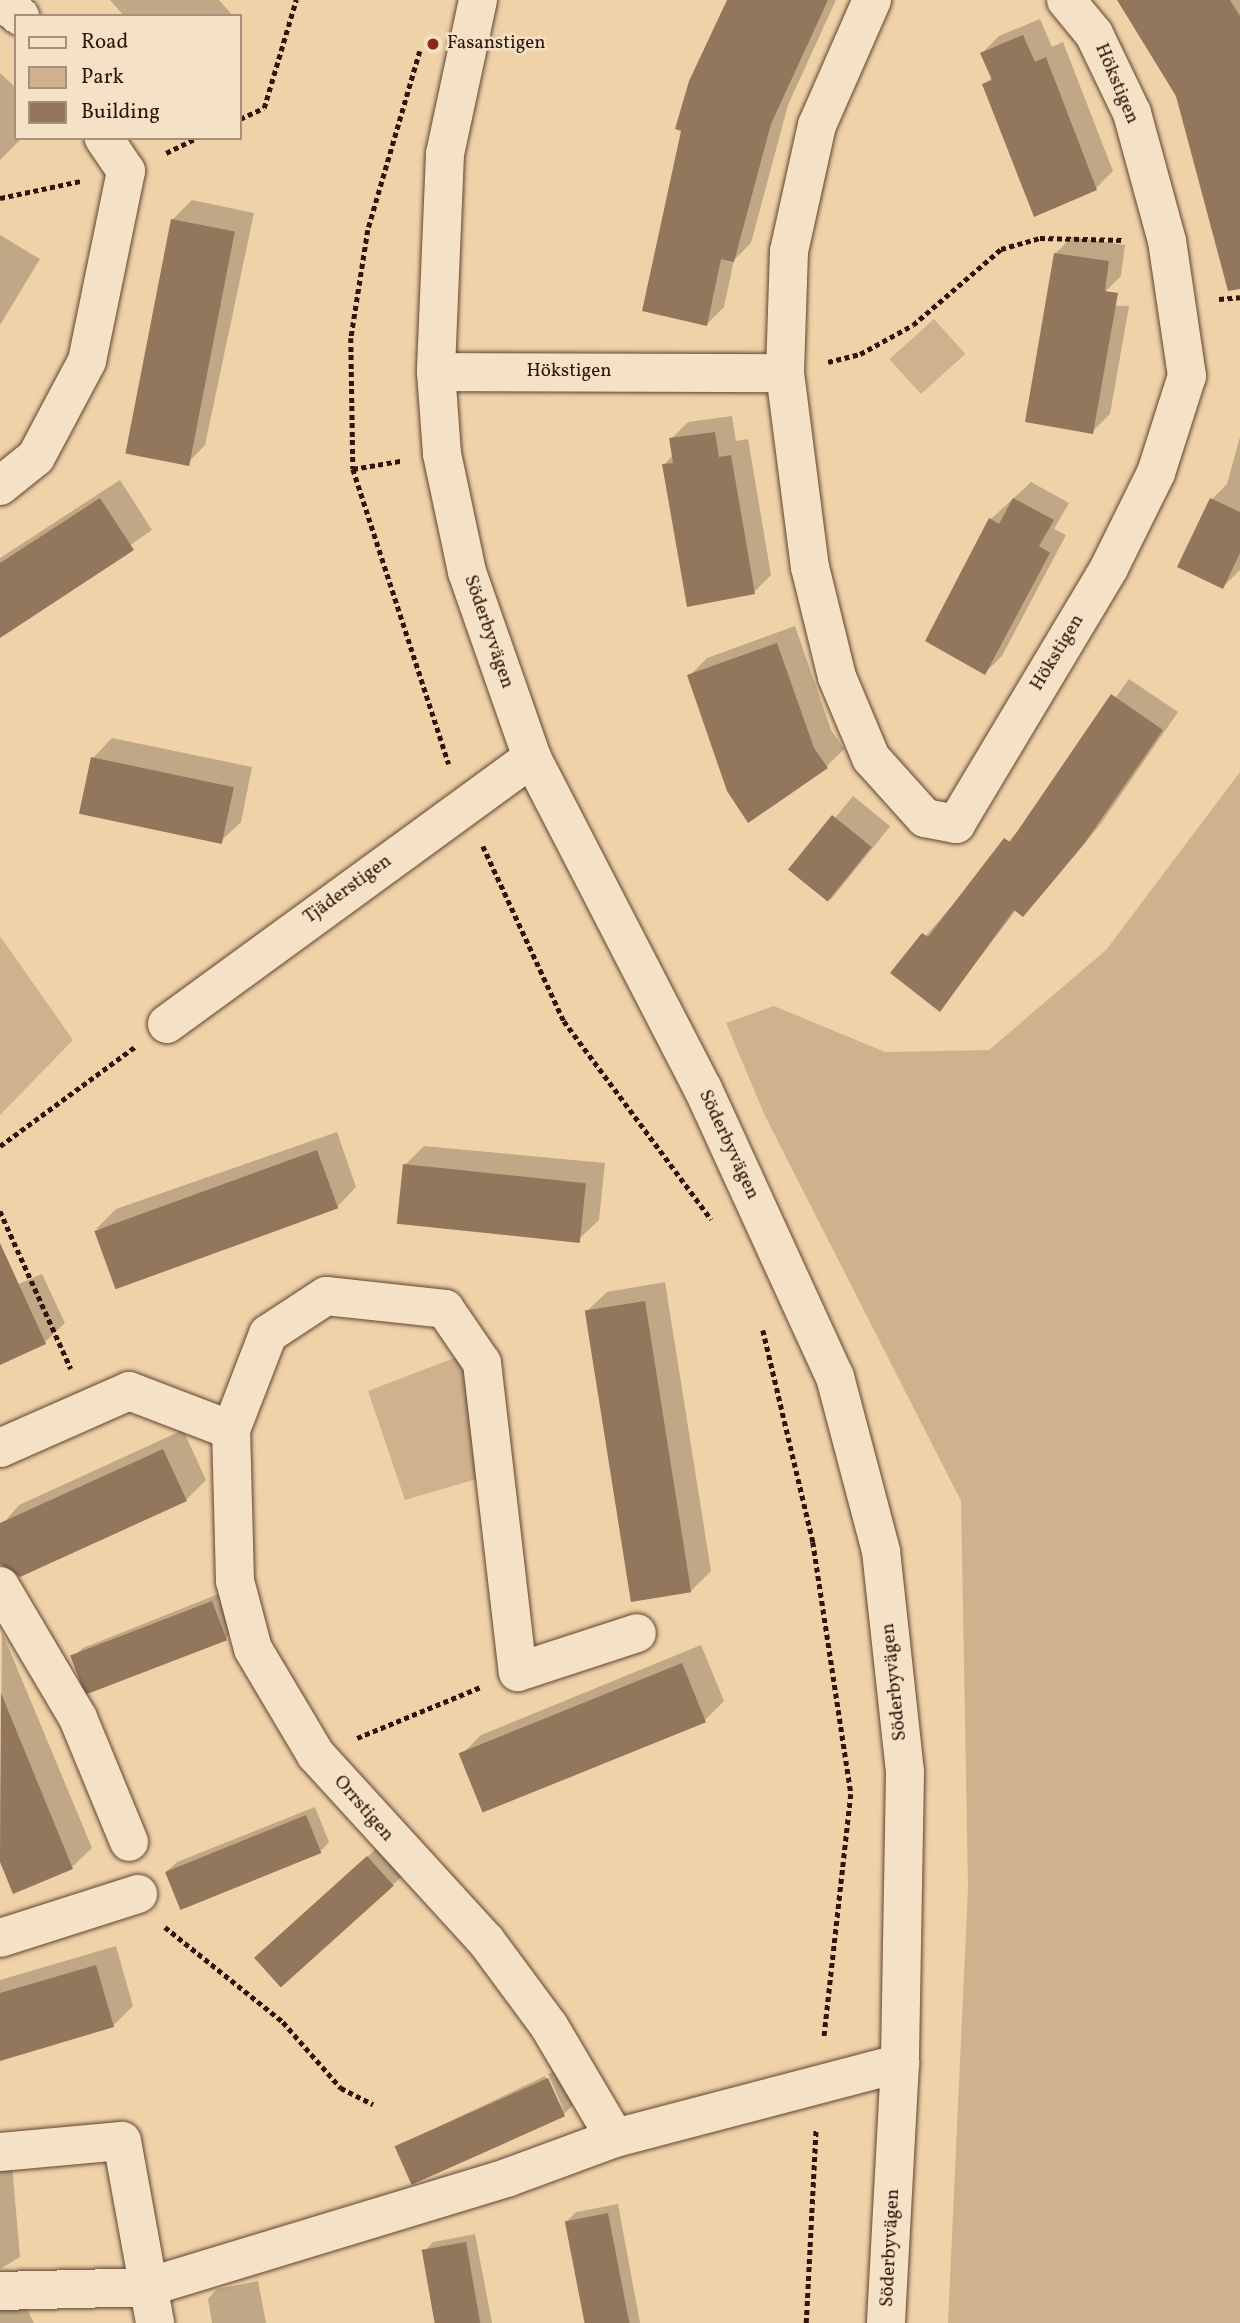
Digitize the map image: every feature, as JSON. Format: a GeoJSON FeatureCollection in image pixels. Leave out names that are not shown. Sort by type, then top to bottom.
{"type":"FeatureCollection","features":[{"type":"Feature","properties":{"kind":"street"},"geometry":{"type":"LineString","coordinates":[[0,0],[18,14]]}},
{"type":"Feature","properties":{"kind":"street","name":"Söderbyvägen"},"geometry":{"type":"LineString","coordinates":[[478,0],[444,154],[436,372],[442,454],[467,572],[532,758],[703,1089],[835,1377],[881,1551],[905,1772],[900,2063],[886,2323]]}},
{"type":"Feature","properties":{"kind":"street","name":"Hökstigen"},"geometry":{"type":"LineString","coordinates":[[872,0],[817,125],[789,251],[785,373],[810,567],[837,677],[871,758],[925,818],[956,824],[1109,568],[1156,473],[1187,376],[1167,241],[1132,113],[1094,34],[1066,0]]}},
{"type":"Feature","properties":{"kind":"street"},"geometry":{"type":"LineString","coordinates":[[0,486],[36,457],[88,361],[126,171],[105,140]]}},
{"type":"Feature","properties":{"kind":"street","name":"Hökstigen"},"geometry":{"type":"LineString","coordinates":[[436,372],[785,373]]}},
{"type":"Feature","properties":{"kind":"street","name":"Tjäderstigen"},"geometry":{"type":"LineString","coordinates":[[167,1024],[532,758]]}},
{"type":"Feature","properties":{"kind":"street","name":"Orrstigen"},"geometry":{"type":"LineString","coordinates":[[518,1672],[482,1363],[445,1309],[326,1296],[268,1334],[231,1430],[234,1581],[253,1649],[316,1755],[486,1941],[549,2026],[615,2138]]}},
{"type":"Feature","properties":{"kind":"street"},"geometry":{"type":"LineString","coordinates":[[0,1448],[129,1391],[231,1430]]}},
{"type":"Feature","properties":{"kind":"street"},"geometry":{"type":"LineString","coordinates":[[0,1586],[78,1718],[129,1842]]}},
{"type":"Feature","properties":{"kind":"street"},"geometry":{"type":"LineString","coordinates":[[518,1672],[636,1633]]}},
{"type":"Feature","properties":{"kind":"street"},"geometry":{"type":"LineString","coordinates":[[0,1938],[138,1894]]}},
{"type":"Feature","properties":{"kind":"street"},"geometry":{"type":"LineString","coordinates":[[0,2291],[152,2305],[615,2138],[818,2087],[900,2063]]}},
{"type":"Feature","properties":{"kind":"street"},"geometry":{"type":"LineString","coordinates":[[0,2152],[122,2141],[152,2305]]}},
{"type":"Feature","properties":{"kind":"path"},"geometry":{"type":"LineString","coordinates":[[242,118],[264,108],[296,0]]}},
{"type":"Feature","properties":{"kind":"path"},"geometry":{"type":"LineString","coordinates":[[423,38],[368,230],[351,338],[353,469],[464,805],[564,1021],[690,1182],[716,1226]]}},
{"type":"Feature","properties":{"kind":"path"},"geometry":{"type":"LineString","coordinates":[[785,373],[860,354],[913,325],[1001,249],[1040,238],[1167,241]]}},
{"type":"Feature","properties":{"kind":"path"},"geometry":{"type":"LineString","coordinates":[[0,1146],[167,1024]]}},
{"type":"Feature","properties":{"kind":"path"},"geometry":{"type":"LineString","coordinates":[[0,1211],[78,1383],[70,1416]]}},
{"type":"Feature","properties":{"kind":"path"},"geometry":{"type":"LineString","coordinates":[[761,1319],[813,1542],[851,1794],[818,2087],[806,2323]]}},
{"type":"Feature","properties":{"kind":"path"},"geometry":{"type":"LineString","coordinates":[[316,1755],[518,1672]]}},
{"type":"Feature","properties":{"kind":"path"},"geometry":{"type":"LineString","coordinates":[[138,1894],[176,1940],[283,2022],[341,2088],[373,2105]]}},
{"type":"Feature","properties":{"kind":"green space"},"geometry":{"type":"Polygon","coordinates":[[[934,319],[965,354],[921,394],[889,359],[934,319]]]}},
{"type":"Feature","properties":{"kind":"green space"},"geometry":{"type":"Polygon","coordinates":[[[1240,772],[1240,2323],[948,2323],[968,1887],[961,1501],[765,1116],[726,1023],[774,1006],[885,1052],[989,1050],[1106,950],[1240,772]]]}},
{"type":"Feature","properties":{"kind":"green space"},"geometry":{"type":"Polygon","coordinates":[[[0,936],[73,1040],[0,1115],[0,936]]]}},
{"type":"Feature","properties":{"kind":"green space"},"geometry":{"type":"Polygon","coordinates":[[[470,1352],[490,1475],[405,1500],[368,1391],[470,1352]]]}},
{"type":"Feature","properties":{"kind":"building"},"geometry":{"type":"Polygon","coordinates":[[[727,0],[828,0],[771,124],[734,262],[721,259],[707,326],[642,311],[681,131],[675,129],[689,81],[727,0]]]}},
{"type":"Feature","properties":{"kind":"building"},"geometry":{"type":"Polygon","coordinates":[[[1117,0],[1230,0],[1240,16],[1240,289],[1228,291],[1176,96],[1117,0]]]}},
{"type":"Feature","properties":{"kind":"building"},"geometry":{"type":"Polygon","coordinates":[[[1023,35],[1035,62],[1046,57],[1097,190],[1034,217],[982,84],[992,80],[980,53],[1023,35]]]}},
{"type":"Feature","properties":{"kind":"building"},"geometry":{"type":"Polygon","coordinates":[[[171,219],[235,231],[189,466],[125,454],[171,219]]]}},
{"type":"Feature","properties":{"kind":"building"},"geometry":{"type":"Polygon","coordinates":[[[1054,253],[1109,261],[1105,291],[1118,293],[1093,434],[1025,422],[1054,253]]]}},
{"type":"Feature","properties":{"kind":"building"},"geometry":{"type":"Polygon","coordinates":[[[715,432],[719,457],[731,455],[755,594],[687,607],[662,464],[673,463],[669,438],[715,432]]]}},
{"type":"Feature","properties":{"kind":"building"},"geometry":{"type":"Polygon","coordinates":[[[100,498],[134,550],[0,638],[0,563],[100,498]]]}},
{"type":"Feature","properties":{"kind":"building"},"geometry":{"type":"Polygon","coordinates":[[[1013,498],[1054,520],[1039,546],[1050,553],[985,675],[925,641],[989,518],[999,524],[1013,498]]]}},
{"type":"Feature","properties":{"kind":"building"},"geometry":{"type":"Polygon","coordinates":[[[1210,498],[1240,512],[1240,553],[1223,589],[1177,567],[1210,498]]]}},
{"type":"Feature","properties":{"kind":"building"},"geometry":{"type":"Polygon","coordinates":[[[777,643],[814,748],[828,768],[748,823],[727,791],[687,675],[777,643]]]}},
{"type":"Feature","properties":{"kind":"building"},"geometry":{"type":"Polygon","coordinates":[[[1111,694],[1163,730],[1084,844],[1023,917],[1014,910],[940,1012],[890,973],[922,933],[928,937],[1004,838],[1010,842],[1111,694]]]}},
{"type":"Feature","properties":{"kind":"building"},"geometry":{"type":"Polygon","coordinates":[[[91,757],[234,787],[222,844],[79,814],[91,757]]]}},
{"type":"Feature","properties":{"kind":"building"},"geometry":{"type":"Polygon","coordinates":[[[832,815],[872,847],[828,901],[788,869],[832,815]]]}},
{"type":"Feature","properties":{"kind":"building"},"geometry":{"type":"Polygon","coordinates":[[[317,1150],[338,1208],[115,1289],[94,1231],[317,1150]]]}},
{"type":"Feature","properties":{"kind":"building"},"geometry":{"type":"Polygon","coordinates":[[[403,1164],[586,1183],[580,1243],[397,1224],[403,1164]]]}},
{"type":"Feature","properties":{"kind":"building"},"geometry":{"type":"Polygon","coordinates":[[[0,1243],[46,1344],[0,1365],[0,1243]]]}},
{"type":"Feature","properties":{"kind":"building"},"geometry":{"type":"Polygon","coordinates":[[[645,1301],[691,1592],[631,1602],[585,1311],[645,1301]]]}},
{"type":"Feature","properties":{"kind":"building"},"geometry":{"type":"Polygon","coordinates":[[[163,1449],[187,1501],[20,1577],[0,1564],[0,1523],[163,1449]]]}},
{"type":"Feature","properties":{"kind":"building"},"geometry":{"type":"Polygon","coordinates":[[[212,1601],[227,1640],[85,1695],[70,1655],[212,1601]]]}},
{"type":"Feature","properties":{"kind":"building"},"geometry":{"type":"Polygon","coordinates":[[[682,1663],[706,1722],[483,1813],[459,1753],[682,1663]]]}},
{"type":"Feature","properties":{"kind":"building"},"geometry":{"type":"Polygon","coordinates":[[[1,1693],[73,1869],[13,1894],[0,1862],[1,1693]]]}},
{"type":"Feature","properties":{"kind":"building"},"geometry":{"type":"Polygon","coordinates":[[[306,1815],[321,1853],[180,1910],[165,1872],[306,1815]]]}},
{"type":"Feature","properties":{"kind":"building"},"geometry":{"type":"Polygon","coordinates":[[[367,1856],[394,1886],[281,1987],[254,1958],[367,1856]]]}},
{"type":"Feature","properties":{"kind":"building"},"geometry":{"type":"Polygon","coordinates":[[[96,1965],[114,2027],[0,2061],[0,1993],[96,1965]]]}},
{"type":"Feature","properties":{"kind":"building"},"geometry":{"type":"Polygon","coordinates":[[[548,2078],[565,2116],[412,2185],[395,2146],[548,2078]]]}},
{"type":"Feature","properties":{"kind":"building"},"geometry":{"type":"Polygon","coordinates":[[[608,2213],[629,2323],[585,2323],[565,2221],[608,2213]]]}},
{"type":"Feature","properties":{"kind":"building"},"geometry":{"type":"Polygon","coordinates":[[[466,2242],[480,2323],[435,2323],[422,2250],[466,2242]]]}},
{"type":"Feature","properties":{"kind":"place","name":"Fasanstigen"},"geometry":{"type":"Point","coordinates":[433,44]}}]}
